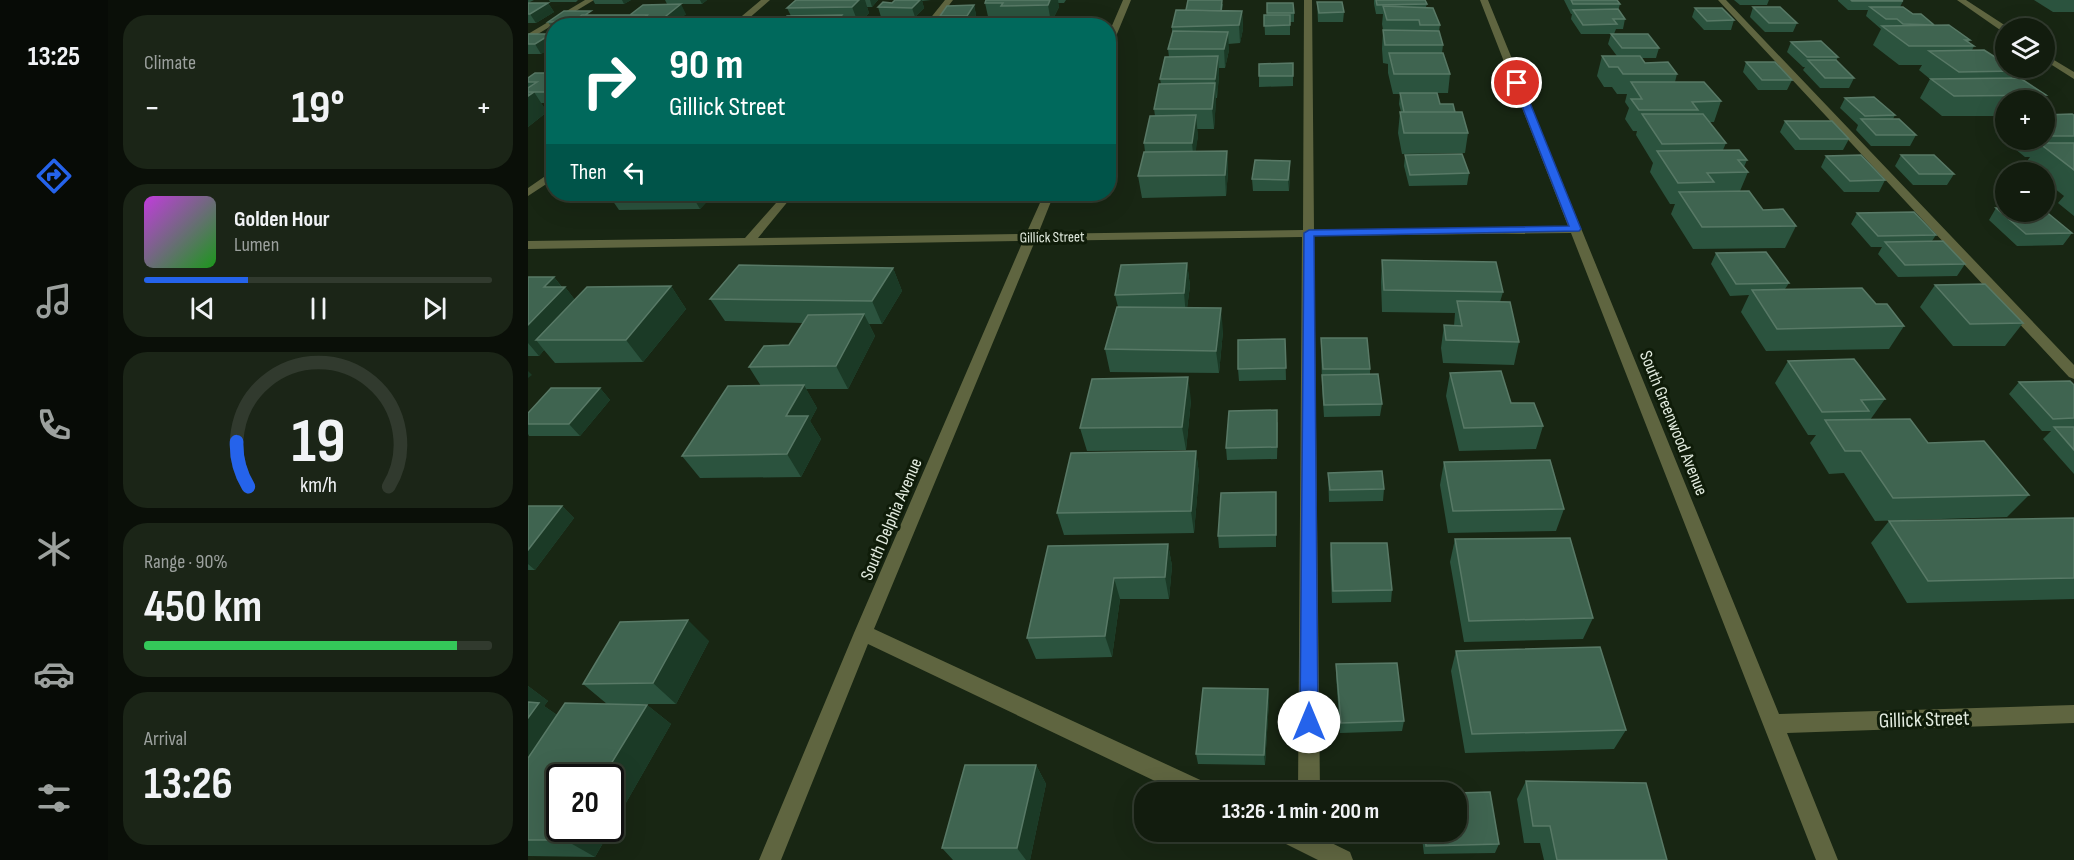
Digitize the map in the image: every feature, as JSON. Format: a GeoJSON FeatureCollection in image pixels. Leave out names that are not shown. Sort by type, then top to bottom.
{"type":"FeatureCollection","features":[{"type":"Feature","properties":{"kind":"street"},"geometry":{"type":"LineString","coordinates":[[561,18],[590,0]]}},
{"type":"Feature","properties":{"kind":"street"},"geometry":{"type":"LineString","coordinates":[[744,18],[766,0]]}},
{"type":"Feature","properties":{"kind":"street"},"geometry":{"type":"LineString","coordinates":[[935,18],[950,0]]}},
{"type":"Feature","properties":{"kind":"street"},"geometry":{"type":"LineString","coordinates":[[1116,27],[1127,0]]}},
{"type":"Feature","properties":{"kind":"street"},"geometry":{"type":"LineString","coordinates":[[1308,0],[1309,782]]}},
{"type":"Feature","properties":{"kind":"street","name":"South Greenwood Avenue"},"geometry":{"type":"LineString","coordinates":[[1484,0],[1827,860]]}},
{"type":"Feature","properties":{"kind":"street"},"geometry":{"type":"LineString","coordinates":[[1722,0],[2074,374]]}},
{"type":"Feature","properties":{"kind":"street"},"geometry":{"type":"LineString","coordinates":[[1960,0],[1995,23]]}},
{"type":"Feature","properties":{"kind":"street"},"geometry":{"type":"LineString","coordinates":[[528,38],[546,27]]}},
{"type":"Feature","properties":{"kind":"street"},"geometry":{"type":"LineString","coordinates":[[2055,63],[2074,76]]}},
{"type":"Feature","properties":{"kind":"street"},"geometry":{"type":"LineString","coordinates":[[528,194],[546,179]]}},
{"type":"Feature","properties":{"kind":"street"},"geometry":{"type":"LineString","coordinates":[[749,241],[783,201]]}},
{"type":"Feature","properties":{"kind":"street","name":"South Delphia Avenue"},"geometry":{"type":"LineString","coordinates":[[770,860],[863,633],[1046,201]]}},
{"type":"Feature","properties":{"kind":"street","name":"Gillick Street"},"geometry":{"type":"LineString","coordinates":[[528,245],[1575,229]]}},
{"type":"Feature","properties":{"kind":"street"},"geometry":{"type":"LineString","coordinates":[[863,633],[1180,782]]}},
{"type":"Feature","properties":{"kind":"street","name":"Gillick Street"},"geometry":{"type":"LineString","coordinates":[[1773,724],[2074,714]]}},
{"type":"Feature","properties":{"kind":"street"},"geometry":{"type":"LineString","coordinates":[[1316,842],[1342,860]]}},
{"type":"Feature","properties":{"kind":"building"},"geometry":{"type":"Polygon","coordinates":[[[796,0],[859,0],[852,7],[787,8],[796,0]]]}},
{"type":"Feature","properties":{"kind":"building"},"geometry":{"type":"Polygon","coordinates":[[[895,0],[920,0],[912,8],[878,7],[883,2],[892,3],[895,0]]]}},
{"type":"Feature","properties":{"kind":"building"},"geometry":{"type":"Polygon","coordinates":[[[986,0],[1050,0],[1048,5],[1001,6],[1003,3],[985,3],[986,0]]]}},
{"type":"Feature","properties":{"kind":"building"},"geometry":{"type":"Polygon","coordinates":[[[1188,0],[1222,0],[1221,11],[1186,10],[1188,0]]]}},
{"type":"Feature","properties":{"kind":"building"},"geometry":{"type":"Polygon","coordinates":[[[1376,0],[1425,0],[1427,4],[1377,5],[1376,0]]]}},
{"type":"Feature","properties":{"kind":"building"},"geometry":{"type":"Polygon","coordinates":[[[1571,0],[1617,0],[1620,4],[1573,4],[1571,0]]]}},
{"type":"Feature","properties":{"kind":"building"},"geometry":{"type":"Polygon","coordinates":[[[1901,0],[1903,1],[1852,1],[1901,0]]]}},
{"type":"Feature","properties":{"kind":"building"},"geometry":{"type":"Polygon","coordinates":[[[1317,2],[1342,2],[1344,12],[1319,13],[1317,2]]]}},
{"type":"Feature","properties":{"kind":"building"},"geometry":{"type":"Polygon","coordinates":[[[528,3],[548,3],[528,14],[528,3]]]}},
{"type":"Feature","properties":{"kind":"building"},"geometry":{"type":"Polygon","coordinates":[[[1267,3],[1293,3],[1294,13],[1267,13],[1267,3]]]}},
{"type":"Feature","properties":{"kind":"building"},"geometry":{"type":"Polygon","coordinates":[[[681,4],[664,18],[630,15],[643,5],[681,4]]]}},
{"type":"Feature","properties":{"kind":"building"},"geometry":{"type":"Polygon","coordinates":[[[974,5],[967,16],[940,16],[947,6],[974,5]]]}},
{"type":"Feature","properties":{"kind":"building"},"geometry":{"type":"Polygon","coordinates":[[[1383,6],[1433,8],[1440,25],[1420,25],[1419,20],[1387,20],[1383,6]]]}},
{"type":"Feature","properties":{"kind":"building"},"geometry":{"type":"Polygon","coordinates":[[[1753,7],[1780,7],[1797,23],[1769,23],[1753,7]]]}},
{"type":"Feature","properties":{"kind":"building"},"geometry":{"type":"Polygon","coordinates":[[[1870,7],[1903,7],[1913,14],[1921,14],[1934,25],[1903,24],[1897,19],[1886,19],[1870,7]]]}},
{"type":"Feature","properties":{"kind":"building"},"geometry":{"type":"Polygon","coordinates":[[[1695,8],[1722,8],[1734,20],[1707,21],[1695,8]]]}},
{"type":"Feature","properties":{"kind":"building"},"geometry":{"type":"Polygon","coordinates":[[[1618,9],[1625,19],[1613,19],[1617,24],[1583,25],[1573,10],[1618,9]]]}},
{"type":"Feature","properties":{"kind":"building"},"geometry":{"type":"Polygon","coordinates":[[[1176,10],[1242,11],[1239,25],[1172,27],[1176,10]]]}},
{"type":"Feature","properties":{"kind":"building"},"geometry":{"type":"Polygon","coordinates":[[[564,11],[591,11],[578,18],[554,18],[564,11]]]}},
{"type":"Feature","properties":{"kind":"building"},"geometry":{"type":"Polygon","coordinates":[[[582,15],[647,15],[643,18],[578,18],[582,15]]]}},
{"type":"Feature","properties":{"kind":"building"},"geometry":{"type":"Polygon","coordinates":[[[842,15],[840,18],[785,18],[787,16],[842,15]]]}},
{"type":"Feature","properties":{"kind":"building"},"geometry":{"type":"Polygon","coordinates":[[[1264,15],[1290,15],[1290,25],[1264,26],[1264,15]]]}},
{"type":"Feature","properties":{"kind":"building"},"geometry":{"type":"Polygon","coordinates":[[[1949,25],[1970,40],[1965,40],[1974,46],[1909,46],[1882,26],[1949,25]]]}},
{"type":"Feature","properties":{"kind":"building"},"geometry":{"type":"Polygon","coordinates":[[[1383,30],[1439,31],[1443,45],[1385,45],[1383,30]]]}},
{"type":"Feature","properties":{"kind":"building"},"geometry":{"type":"Polygon","coordinates":[[[1173,31],[1228,32],[1224,49],[1168,49],[1173,31]]]}},
{"type":"Feature","properties":{"kind":"building"},"geometry":{"type":"Polygon","coordinates":[[[528,34],[546,34],[546,37],[535,44],[528,44],[528,34]]]}},
{"type":"Feature","properties":{"kind":"building"},"geometry":{"type":"Polygon","coordinates":[[[1611,34],[1648,34],[1659,48],[1622,48],[1611,34]]]}},
{"type":"Feature","properties":{"kind":"building"},"geometry":{"type":"Polygon","coordinates":[[[1821,41],[1838,57],[1807,57],[1791,42],[1821,41]]]}},
{"type":"Feature","properties":{"kind":"building"},"geometry":{"type":"Polygon","coordinates":[[[1984,50],[1995,57],[1995,71],[1959,72],[1929,51],[1984,50]]]}},
{"type":"Feature","properties":{"kind":"building"},"geometry":{"type":"Polygon","coordinates":[[[1389,53],[1443,53],[1450,74],[1394,74],[1389,53]]]}},
{"type":"Feature","properties":{"kind":"building"},"geometry":{"type":"Polygon","coordinates":[[[1218,56],[1215,79],[1160,79],[1165,57],[1218,56]]]}},
{"type":"Feature","properties":{"kind":"building"},"geometry":{"type":"Polygon","coordinates":[[[1602,56],[1640,56],[1645,63],[1668,62],[1677,74],[1623,74],[1618,67],[1609,67],[1602,56]]]}},
{"type":"Feature","properties":{"kind":"building"},"geometry":{"type":"Polygon","coordinates":[[[1808,60],[1836,60],[1854,78],[1825,78],[1808,60]]]}},
{"type":"Feature","properties":{"kind":"building"},"geometry":{"type":"Polygon","coordinates":[[[1746,62],[1775,62],[1792,80],[1762,80],[1746,62]]]}},
{"type":"Feature","properties":{"kind":"building"},"geometry":{"type":"Polygon","coordinates":[[[1293,63],[1293,76],[1259,76],[1259,64],[1293,63]]]}},
{"type":"Feature","properties":{"kind":"building"},"geometry":{"type":"Polygon","coordinates":[[[535,73],[546,73],[546,92],[528,92],[528,88],[537,82],[528,82],[528,78],[535,73]]]}},
{"type":"Feature","properties":{"kind":"building"},"geometry":{"type":"Polygon","coordinates":[[[2020,78],[2038,90],[1995,90],[1995,96],[1954,96],[1931,79],[2020,78]]]}},
{"type":"Feature","properties":{"kind":"building"},"geometry":{"type":"Polygon","coordinates":[[[1631,82],[1704,82],[1721,101],[1692,102],[1698,110],[1639,110],[1631,99],[1642,99],[1631,82]]]}},
{"type":"Feature","properties":{"kind":"building"},"geometry":{"type":"Polygon","coordinates":[[[1215,83],[1212,109],[1154,109],[1159,84],[1215,83]]]}},
{"type":"Feature","properties":{"kind":"building"},"geometry":{"type":"Polygon","coordinates":[[[1400,93],[1437,93],[1440,104],[1453,104],[1455,112],[1404,112],[1400,93]]]}},
{"type":"Feature","properties":{"kind":"building"},"geometry":{"type":"Polygon","coordinates":[[[1874,97],[1895,115],[1865,116],[1845,98],[1874,97]]]}},
{"type":"Feature","properties":{"kind":"building"},"geometry":{"type":"Polygon","coordinates":[[[1400,112],[1462,112],[1468,133],[1404,133],[1400,112]]]}},
{"type":"Feature","properties":{"kind":"building"},"geometry":{"type":"Polygon","coordinates":[[[1642,114],[1703,114],[1726,143],[1662,144],[1642,114]]]}},
{"type":"Feature","properties":{"kind":"building"},"geometry":{"type":"Polygon","coordinates":[[[1196,115],[1192,143],[1144,143],[1150,116],[1196,115]]]}},
{"type":"Feature","properties":{"kind":"building"},"geometry":{"type":"Polygon","coordinates":[[[2055,115],[2074,115],[2074,136],[2055,136],[2055,115]]]}},
{"type":"Feature","properties":{"kind":"building"},"geometry":{"type":"Polygon","coordinates":[[[1861,119],[1899,119],[1916,135],[1876,135],[1861,119]]]}},
{"type":"Feature","properties":{"kind":"building"},"geometry":{"type":"Polygon","coordinates":[[[1785,121],[1832,121],[1849,139],[1800,139],[1785,121]]]}},
{"type":"Feature","properties":{"kind":"building"},"geometry":{"type":"Polygon","coordinates":[[[2055,143],[2074,143],[2074,170],[2048,150],[2055,150],[2055,143]]]}},
{"type":"Feature","properties":{"kind":"building"},"geometry":{"type":"Polygon","coordinates":[[[1739,150],[1747,160],[1738,160],[1748,172],[1707,173],[1714,182],[1678,183],[1657,151],[1739,150]]]}},
{"type":"Feature","properties":{"kind":"building"},"geometry":{"type":"Polygon","coordinates":[[[1227,151],[1225,175],[1138,176],[1144,152],[1227,151]]]}},
{"type":"Feature","properties":{"kind":"building"},"geometry":{"type":"Polygon","coordinates":[[[1462,154],[1469,173],[1410,175],[1405,155],[1462,154]]]}},
{"type":"Feature","properties":{"kind":"building"},"geometry":{"type":"Polygon","coordinates":[[[1861,155],[1885,180],[1850,181],[1826,156],[1861,155]]]}},
{"type":"Feature","properties":{"kind":"building"},"geometry":{"type":"Polygon","coordinates":[[[1901,155],[1934,155],[1954,174],[1919,174],[1901,155]]]}},
{"type":"Feature","properties":{"kind":"building"},"geometry":{"type":"Polygon","coordinates":[[[1255,160],[1290,161],[1288,180],[1252,179],[1255,160]]]}},
{"type":"Feature","properties":{"kind":"building"},"geometry":{"type":"Polygon","coordinates":[[[1749,191],[1763,210],[1783,209],[1796,226],[1702,227],[1679,192],[1749,191]]]}},
{"type":"Feature","properties":{"kind":"building"},"geometry":{"type":"Polygon","coordinates":[[[1914,212],[1936,235],[1878,236],[1857,213],[1914,212]]]}},
{"type":"Feature","properties":{"kind":"building"},"geometry":{"type":"Polygon","coordinates":[[[2055,219],[2072,233],[2026,234],[2012,222],[2055,222],[2055,219]]]}},
{"type":"Feature","properties":{"kind":"building"},"geometry":{"type":"Polygon","coordinates":[[[1943,241],[1965,264],[1905,265],[1885,242],[1943,241]]]}},
{"type":"Feature","properties":{"kind":"building"},"geometry":{"type":"Polygon","coordinates":[[[1766,252],[1789,283],[1736,284],[1716,253],[1766,252]]]}},
{"type":"Feature","properties":{"kind":"building"},"geometry":{"type":"Polygon","coordinates":[[[1382,260],[1496,262],[1503,292],[1384,290],[1382,260]]]}},
{"type":"Feature","properties":{"kind":"building"},"geometry":{"type":"Polygon","coordinates":[[[1187,263],[1184,293],[1115,295],[1121,265],[1187,263]]]}},
{"type":"Feature","properties":{"kind":"building"},"geometry":{"type":"Polygon","coordinates":[[[739,265],[893,268],[872,301],[710,299],[739,265]]]}},
{"type":"Feature","properties":{"kind":"building"},"geometry":{"type":"Polygon","coordinates":[[[528,277],[554,277],[544,287],[565,287],[528,325],[528,277]]]}},
{"type":"Feature","properties":{"kind":"building"},"geometry":{"type":"Polygon","coordinates":[[[1985,284],[2023,323],[1970,324],[1935,285],[1985,284]]]}},
{"type":"Feature","properties":{"kind":"building"},"geometry":{"type":"Polygon","coordinates":[[[671,286],[626,340],[536,340],[587,287],[671,286]]]}},
{"type":"Feature","properties":{"kind":"building"},"geometry":{"type":"Polygon","coordinates":[[[1862,288],[1876,304],[1887,304],[1904,326],[1777,329],[1752,290],[1862,288]]]}},
{"type":"Feature","properties":{"kind":"building"},"geometry":{"type":"Polygon","coordinates":[[[1457,301],[1510,302],[1519,342],[1446,340],[1444,325],[1462,326],[1457,301]]]}},
{"type":"Feature","properties":{"kind":"building"},"geometry":{"type":"Polygon","coordinates":[[[1117,307],[1221,308],[1216,351],[1105,349],[1117,307]]]}},
{"type":"Feature","properties":{"kind":"building"},"geometry":{"type":"Polygon","coordinates":[[[864,314],[836,366],[749,367],[764,346],[789,345],[808,315],[864,314]]]}},
{"type":"Feature","properties":{"kind":"building"},"geometry":{"type":"Polygon","coordinates":[[[1321,338],[1367,338],[1370,369],[1323,369],[1321,338]]]}},
{"type":"Feature","properties":{"kind":"building"},"geometry":{"type":"Polygon","coordinates":[[[1285,339],[1286,368],[1238,369],[1238,340],[1285,339]]]}},
{"type":"Feature","properties":{"kind":"building"},"geometry":{"type":"Polygon","coordinates":[[[1854,359],[1885,399],[1861,400],[1869,411],[1822,412],[1788,361],[1854,359]]]}},
{"type":"Feature","properties":{"kind":"building"},"geometry":{"type":"Polygon","coordinates":[[[1501,371],[1511,403],[1534,403],[1543,426],[1464,428],[1450,373],[1501,371]]]}},
{"type":"Feature","properties":{"kind":"building"},"geometry":{"type":"Polygon","coordinates":[[[1378,374],[1382,404],[1324,405],[1322,375],[1378,374]]]}},
{"type":"Feature","properties":{"kind":"building"},"geometry":{"type":"Polygon","coordinates":[[[1188,377],[1182,427],[1080,428],[1092,379],[1188,377]]]}},
{"type":"Feature","properties":{"kind":"building"},"geometry":{"type":"Polygon","coordinates":[[[2070,381],[2074,385],[2074,418],[2053,419],[2019,382],[2070,381]]]}},
{"type":"Feature","properties":{"kind":"building"},"geometry":{"type":"Polygon","coordinates":[[[804,385],[786,416],[808,416],[787,454],[682,456],[728,386],[804,385]]]}},
{"type":"Feature","properties":{"kind":"building"},"geometry":{"type":"Polygon","coordinates":[[[551,388],[600,388],[569,424],[528,424],[528,413],[551,388]]]}},
{"type":"Feature","properties":{"kind":"building"},"geometry":{"type":"Polygon","coordinates":[[[1277,410],[1277,447],[1226,448],[1229,411],[1277,410]]]}},
{"type":"Feature","properties":{"kind":"building"},"geometry":{"type":"Polygon","coordinates":[[[1910,419],[1928,443],[1984,441],[2029,495],[1893,498],[1861,451],[1845,451],[1825,420],[1910,419]]]}},
{"type":"Feature","properties":{"kind":"building"},"geometry":{"type":"Polygon","coordinates":[[[2054,427],[2074,427],[2074,450],[2054,427]]]}},
{"type":"Feature","properties":{"kind":"building"},"geometry":{"type":"Polygon","coordinates":[[[1196,451],[1191,511],[1057,513],[1071,453],[1196,451]]]}},
{"type":"Feature","properties":{"kind":"building"},"geometry":{"type":"Polygon","coordinates":[[[1550,460],[1564,509],[1453,511],[1444,462],[1550,460]]]}},
{"type":"Feature","properties":{"kind":"building"},"geometry":{"type":"Polygon","coordinates":[[[1382,471],[1384,489],[1330,490],[1328,473],[1382,471]]]}},
{"type":"Feature","properties":{"kind":"building"},"geometry":{"type":"Polygon","coordinates":[[[1276,492],[1276,535],[1218,536],[1221,493],[1276,492]]]}},
{"type":"Feature","properties":{"kind":"building"},"geometry":{"type":"Polygon","coordinates":[[[528,506],[562,506],[528,550],[528,506]]]}},
{"type":"Feature","properties":{"kind":"building"},"geometry":{"type":"Polygon","coordinates":[[[2074,518],[2074,578],[1928,581],[1889,521],[2074,518]]]}},
{"type":"Feature","properties":{"kind":"building"},"geometry":{"type":"Polygon","coordinates":[[[1570,538],[1593,618],[1469,621],[1455,539],[1570,538]]]}},
{"type":"Feature","properties":{"kind":"building"},"geometry":{"type":"Polygon","coordinates":[[[1331,543],[1387,543],[1392,590],[1333,591],[1331,543]]]}},
{"type":"Feature","properties":{"kind":"building"},"geometry":{"type":"Polygon","coordinates":[[[1168,544],[1165,577],[1114,578],[1105,636],[1027,638],[1048,546],[1168,544]]]}},
{"type":"Feature","properties":{"kind":"building"},"geometry":{"type":"Polygon","coordinates":[[[688,620],[653,683],[583,684],[620,622],[688,620]]]}},
{"type":"Feature","properties":{"kind":"building"},"geometry":{"type":"Polygon","coordinates":[[[1600,647],[1626,730],[1472,734],[1456,651],[1600,647]]]}},
{"type":"Feature","properties":{"kind":"building"},"geometry":{"type":"Polygon","coordinates":[[[1397,663],[1404,721],[1341,723],[1336,664],[1397,663]]]}},
{"type":"Feature","properties":{"kind":"building"},"geometry":{"type":"Polygon","coordinates":[[[1203,688],[1268,689],[1264,755],[1196,754],[1203,688]]]}},
{"type":"Feature","properties":{"kind":"building"},"geometry":{"type":"Polygon","coordinates":[[[528,702],[539,703],[528,718],[528,702]]]}},
{"type":"Feature","properties":{"kind":"building"},"geometry":{"type":"Polygon","coordinates":[[[565,703],[647,705],[611,764],[546,764],[546,840],[528,840],[528,758],[565,703]]]}},
{"type":"Feature","properties":{"kind":"building"},"geometry":{"type":"Polygon","coordinates":[[[965,765],[1036,765],[1017,848],[942,848],[965,765]]]}},
{"type":"Feature","properties":{"kind":"building"},"geometry":{"type":"Polygon","coordinates":[[[1526,781],[1646,783],[1667,860],[1557,860],[1550,826],[1533,826],[1526,781]]]}},
{"type":"Feature","properties":{"kind":"building"},"geometry":{"type":"Polygon","coordinates":[[[1490,792],[1499,844],[1426,846],[1426,842],[1467,842],[1467,793],[1490,792]]]}},
{"type":"Feature","properties":{"kind":"route"},"geometry":{"type":"LineString","coordinates":[[1309,722],[1309,233],[1575,229],[1517,83]]}}]}
